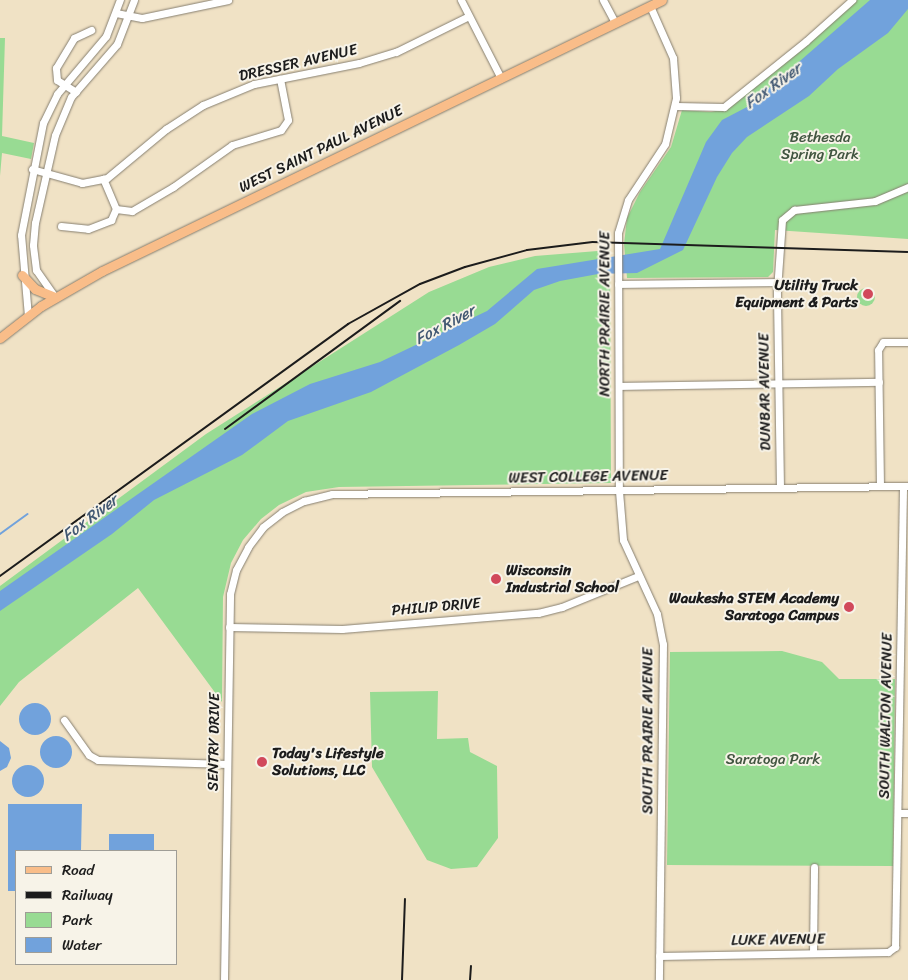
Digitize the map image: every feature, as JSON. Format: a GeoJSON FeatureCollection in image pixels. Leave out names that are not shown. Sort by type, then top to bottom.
{"type":"FeatureCollection","features":[{"type":"Feature","properties":{"kind":"main road","name":"WEST SAINT PAUL AVENUE"},"geometry":{"type":"LineString","coordinates":[[0,338],[55,298],[102,271],[662,0]]}},
{"type":"Feature","properties":{"kind":"main road"},"geometry":{"type":"LineString","coordinates":[[22,275],[36,289],[55,298]]}},
{"type":"Feature","properties":{"kind":"street"},"geometry":{"type":"LineString","coordinates":[[28,316],[22,275],[22,219],[46,114],[64,85],[101,43],[116,13],[120,0]]}},
{"type":"Feature","properties":{"kind":"street"},"geometry":{"type":"LineString","coordinates":[[55,298],[36,270],[34,254],[35,223],[58,123],[76,92],[113,51],[130,17],[134,0]]}},
{"type":"Feature","properties":{"kind":"street"},"geometry":{"type":"LineString","coordinates":[[116,13],[142,18],[228,0]]}},
{"type":"Feature","properties":{"kind":"street"},"geometry":{"type":"LineString","coordinates":[[461,0],[501,78]]}},
{"type":"Feature","properties":{"kind":"street"},"geometry":{"type":"LineString","coordinates":[[603,0],[615,23]]}},
{"type":"Feature","properties":{"kind":"street"},"geometry":{"type":"LineString","coordinates":[[676,106],[724,108],[806,41],[852,0]]}},
{"type":"Feature","properties":{"kind":"street","name":"NORTH PRAIRIE AVENUE"},"geometry":{"type":"LineString","coordinates":[[619,492],[618,233],[625,207],[662,152],[676,106],[672,58],[650,6]]}},
{"type":"Feature","properties":{"kind":"street","name":"DRESSER AVENUE"},"geometry":{"type":"LineString","coordinates":[[104,179],[166,129],[203,105],[254,84],[396,52],[469,16]]}},
{"type":"Feature","properties":{"kind":"street"},"geometry":{"type":"LineString","coordinates":[[76,92],[64,85],[55,76],[58,62],[74,38],[91,30]]}},
{"type":"Feature","properties":{"kind":"street"},"geometry":{"type":"LineString","coordinates":[[116,209],[132,211],[173,187],[232,145],[281,130],[288,120],[280,79]]}},
{"type":"Feature","properties":{"kind":"street"},"geometry":{"type":"LineString","coordinates":[[32,169],[82,183],[104,179],[116,209],[111,220],[88,229],[61,226]]}},
{"type":"Feature","properties":{"kind":"street","name":"DUNBAR AVENUE"},"geometry":{"type":"LineString","coordinates":[[780,488],[777,282],[780,226],[789,212],[875,200],[908,187]]}},
{"type":"Feature","properties":{"kind":"street"},"geometry":{"type":"LineString","coordinates":[[21,255],[34,254]]}},
{"type":"Feature","properties":{"kind":"street"},"geometry":{"type":"LineString","coordinates":[[618,284],[777,282]]}},
{"type":"Feature","properties":{"kind":"street"},"geometry":{"type":"LineString","coordinates":[[880,486],[879,346],[884,342],[908,342]]}},
{"type":"Feature","properties":{"kind":"street"},"geometry":{"type":"LineString","coordinates":[[618,386],[879,382]]}},
{"type":"Feature","properties":{"kind":"street","name":"WEST COLLEGE AVENUE"},"geometry":{"type":"LineString","coordinates":[[274,518],[304,501],[332,494],[619,492],[906,486]]}},
{"type":"Feature","properties":{"kind":"street","name":"SOUTH WALTON AVENUE"},"geometry":{"type":"LineString","coordinates":[[895,947],[906,486]]}},
{"type":"Feature","properties":{"kind":"street","name":"SOUTH PRAIRIE AVENUE"},"geometry":{"type":"LineString","coordinates":[[619,492],[622,540],[657,614],[663,644],[659,980]]}},
{"type":"Feature","properties":{"kind":"street","name":"SENTRY DRIVE"},"geometry":{"type":"LineString","coordinates":[[224,980],[230,594],[236,570],[252,540],[274,518]]}},
{"type":"Feature","properties":{"kind":"street","name":"PHILIP DRIVE"},"geometry":{"type":"LineString","coordinates":[[229,627],[342,628],[538,613],[562,607],[638,576]]}},
{"type":"Feature","properties":{"kind":"street"},"geometry":{"type":"LineString","coordinates":[[64,720],[89,754],[98,760],[227,764]]}},
{"type":"Feature","properties":{"kind":"street"},"geometry":{"type":"LineString","coordinates":[[898,813],[908,813]]}},
{"type":"Feature","properties":{"kind":"street"},"geometry":{"type":"LineString","coordinates":[[813,953],[814,866]]}},
{"type":"Feature","properties":{"kind":"street","name":"LUKE AVENUE"},"geometry":{"type":"LineString","coordinates":[[660,956],[888,952],[895,947]]}},
{"type":"Feature","properties":{"kind":"green space","name":"Bethesda Spring Park"},"geometry":{"type":"Polygon","coordinates":[[[856,0],[908,0],[908,239],[775,230],[773,272],[768,277],[627,278],[624,244],[627,218],[640,192],[671,147],[682,110],[711,112],[729,108],[856,0]]]}},
{"type":"Feature","properties":{"kind":"green space"},"geometry":{"type":"Polygon","coordinates":[[[0,38],[5,38],[2,136],[34,143],[31,159],[2,153],[0,176],[0,38]]]}},
{"type":"Feature","properties":{"kind":"green space"},"geometry":{"type":"Polygon","coordinates":[[[610,250],[611,483],[339,487],[306,492],[279,505],[261,519],[243,540],[231,563],[223,597],[222,702],[138,588],[19,682],[0,706],[0,586],[206,434],[429,292],[489,267],[535,256],[610,250]]]}},
{"type":"Feature","properties":{"kind":"green space"},"geometry":{"type":"Polygon","coordinates":[[[866,288],[872,291],[875,297],[872,303],[866,306],[860,303],[857,297],[860,291],[866,288]]]}},
{"type":"Feature","properties":{"kind":"green space","name":"Saratoga Park"},"geometry":{"type":"Polygon","coordinates":[[[782,651],[822,662],[839,679],[895,679],[893,866],[667,865],[670,652],[782,651]]]}},
{"type":"Feature","properties":{"kind":"green space"},"geometry":{"type":"Polygon","coordinates":[[[438,691],[437,739],[468,738],[470,752],[497,766],[498,838],[477,867],[451,869],[427,860],[372,767],[370,692],[438,691]]]}},
{"type":"Feature","properties":{"kind":"water","name":"Fox River"},"geometry":{"type":"Polygon","coordinates":[[[870,0],[908,0],[908,9],[888,33],[838,69],[809,96],[747,137],[732,153],[717,177],[683,250],[637,273],[598,274],[560,281],[534,290],[495,324],[459,345],[371,392],[288,421],[242,455],[154,500],[112,534],[0,611],[0,591],[252,414],[310,384],[380,362],[487,311],[537,269],[660,249],[706,142],[722,120],[747,107],[870,0]]]}},
{"type":"Feature","properties":{"kind":"water"},"geometry":{"type":"Polygon","coordinates":[[[35,703],[47,707],[51,719],[47,731],[35,735],[23,731],[19,719],[23,707],[35,703]]]}},
{"type":"Feature","properties":{"kind":"water"},"geometry":{"type":"Polygon","coordinates":[[[56,736],[68,740],[72,752],[68,764],[56,768],[44,764],[40,752],[44,740],[56,736]]]}},
{"type":"Feature","properties":{"kind":"water"},"geometry":{"type":"Polygon","coordinates":[[[0,741],[9,748],[11,758],[7,767],[0,771],[0,741]]]}},
{"type":"Feature","properties":{"kind":"water"},"geometry":{"type":"Polygon","coordinates":[[[28,765],[40,769],[44,781],[40,793],[28,797],[16,793],[12,781],[16,769],[28,765]]]}},
{"type":"Feature","properties":{"kind":"water"},"geometry":{"type":"Polygon","coordinates":[[[8,804],[82,804],[81,850],[15,850],[15,891],[8,891],[8,804]]]}},
{"type":"Feature","properties":{"kind":"water"},"geometry":{"type":"Polygon","coordinates":[[[109,834],[154,834],[154,850],[109,850],[109,834]]]}},
{"type":"Feature","properties":{"kind":"waterway"},"geometry":{"type":"LineString","coordinates":[[0,534],[28,514]]}},
{"type":"Feature","properties":{"kind":"railway"},"geometry":{"type":"LineString","coordinates":[[0,576],[348,324],[420,284],[465,267],[527,250],[593,242],[908,252]]}},
{"type":"Feature","properties":{"kind":"railway"},"geometry":{"type":"LineString","coordinates":[[225,429],[400,301]]}},
{"type":"Feature","properties":{"kind":"railway"},"geometry":{"type":"LineString","coordinates":[[402,980],[405,899]]}},
{"type":"Feature","properties":{"kind":"railway"},"geometry":{"type":"LineString","coordinates":[[470,980],[471,966]]}},
{"type":"Feature","properties":{"kind":"place","name":"Utility Truck Equipment & Parts"},"geometry":{"type":"Point","coordinates":[868,294]}},
{"type":"Feature","properties":{"kind":"place","name":"Wisconsin Industrial School"},"geometry":{"type":"Point","coordinates":[496,579]}},
{"type":"Feature","properties":{"kind":"place","name":"Waukesha STEM Academy Saratoga Campus"},"geometry":{"type":"Point","coordinates":[849,607]}},
{"type":"Feature","properties":{"kind":"place","name":"Today's Lifestyle Solutions, LLC"},"geometry":{"type":"Point","coordinates":[262,762]}}]}
